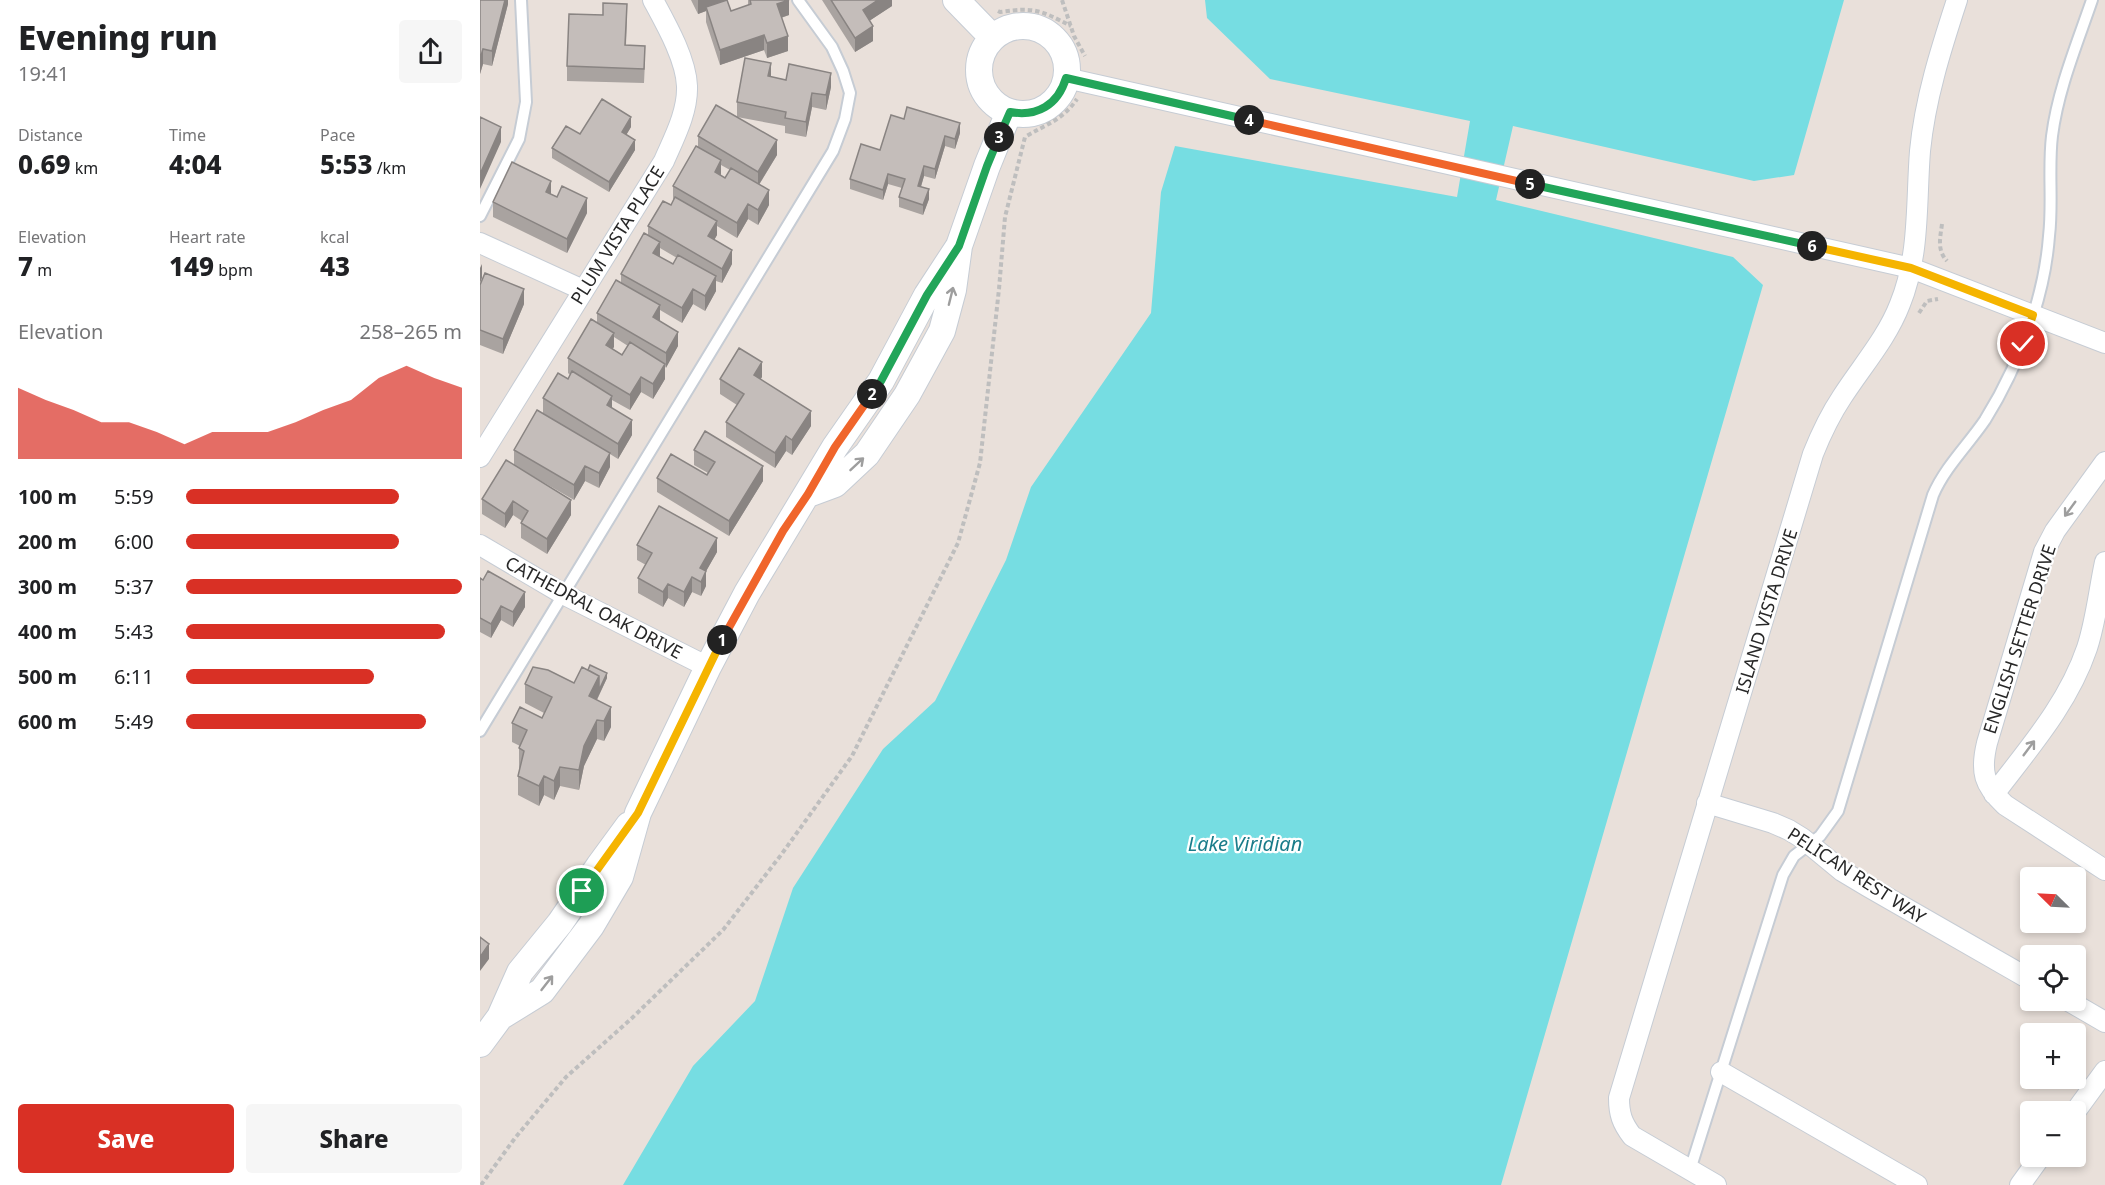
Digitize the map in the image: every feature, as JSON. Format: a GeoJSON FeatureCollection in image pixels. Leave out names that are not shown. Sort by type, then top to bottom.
{"type":"FeatureCollection","features":[{"type":"Feature","properties":{"kind":"street","name":"PLUM VISTA PLACE"},"geometry":{"type":"LineString","coordinates":[[480,457],[664,161],[680,126],[687,85],[683,64],[653,0]]}},
{"type":"Feature","properties":{"kind":"street"},"geometry":{"type":"LineString","coordinates":[[956,0],[992,38]]}},
{"type":"Feature","properties":{"kind":"street","name":"ISLAND VISTA DRIVE"},"geometry":{"type":"LineString","coordinates":[[1716,1185],[1632,1136],[1619,1113],[1619,1098],[1814,454],[1830,417],[1888,329],[1901,304],[1911,268],[1918,216],[1920,152],[1930,87],[1957,0]]}},
{"type":"Feature","properties":{"kind":"street"},"geometry":{"type":"LineString","coordinates":[[1072,87],[1064,54],[1058,43],[1050,34],[1039,28],[1015,26],[1003,30],[992,38],[981,57],[980,80],[990,100],[1010,112],[1034,113],[1045,108],[1072,87],[1119,90],[1911,268],[2105,343]]}},
{"type":"Feature","properties":{"kind":"street"},"geometry":{"type":"LineString","coordinates":[[480,1044],[500,1017],[542,991],[591,927],[620,877],[638,813],[708,667],[747,592],[783,531],[808,494],[835,484],[867,454],[907,395],[942,331],[953,290],[959,246],[987,166],[1010,112]]}},
{"type":"Feature","properties":{"kind":"street"},"geometry":{"type":"LineString","coordinates":[[480,243],[583,291]]}},
{"type":"Feature","properties":{"kind":"street","name":"ENGLISH SETTER DRIVE"},"geometry":{"type":"LineString","coordinates":[[2105,462],[2055,531],[2044,552],[1983,759],[1983,772],[1994,794],[2019,815],[2105,870]]}},
{"type":"Feature","properties":{"kind":"street","name":"CATHEDRAL OAK DRIVE"},"geometry":{"type":"LineString","coordinates":[[480,545],[563,594],[708,667]]}},
{"type":"Feature","properties":{"kind":"street"},"geometry":{"type":"LineString","coordinates":[[1994,794],[2056,713],[2073,683],[2088,646],[2105,562]]}},
{"type":"Feature","properties":{"kind":"street","name":"PELICAN REST WAY"},"geometry":{"type":"LineString","coordinates":[[1707,803],[1789,830],[1842,871],[2020,974]]}},
{"type":"Feature","properties":{"kind":"street"},"geometry":{"type":"LineString","coordinates":[[2086,1011],[2105,1022]]}},
{"type":"Feature","properties":{"kind":"street"},"geometry":{"type":"LineString","coordinates":[[2083,1101],[2105,1071]]}},
{"type":"Feature","properties":{"kind":"street"},"geometry":{"type":"LineString","coordinates":[[1721,1072],[1917,1185]]}},
{"type":"Feature","properties":{"kind":"street"},"geometry":{"type":"LineString","coordinates":[[2020,1185],[2033,1167]]}},
{"type":"Feature","properties":{"kind":"lane"},"geometry":{"type":"LineString","coordinates":[[480,216],[519,139],[525,102],[522,0]]}},
{"type":"Feature","properties":{"kind":"lane"},"geometry":{"type":"LineString","coordinates":[[480,731],[833,151],[845,119],[850,93],[832,47],[798,0]]}},
{"type":"Feature","properties":{"kind":"lane"},"geometry":{"type":"LineString","coordinates":[[1690,1170],[1783,875],[1794,856],[1810,845],[1826,829],[1838,811],[1938,484],[1997,399],[2009,377],[2033,315],[2042,283],[2049,236],[2049,159],[2054,118],[2091,0]]}},
{"type":"Feature","properties":{"kind":"path"},"geometry":{"type":"LineString","coordinates":[[1062,0],[1074,36],[1085,56]]}},
{"type":"Feature","properties":{"kind":"path"},"geometry":{"type":"LineString","coordinates":[[993,8],[1000,12],[1030,9],[1071,26]]}},
{"type":"Feature","properties":{"kind":"path"},"geometry":{"type":"LineString","coordinates":[[481,1185],[514,1138],[566,1077],[633,1018],[723,930],[781,855],[852,756],[958,543],[980,463],[1005,217],[1025,137],[1057,121],[1071,108],[1072,87]]}},
{"type":"Feature","properties":{"kind":"path"},"geometry":{"type":"LineString","coordinates":[[1942,224],[1939,244],[1941,253],[1952,265]]}},
{"type":"Feature","properties":{"kind":"path"},"geometry":{"type":"LineString","coordinates":[[1916,319],[1928,302],[1938,299],[1947,302]]}},
{"type":"Feature","properties":{"kind":"water","name":"Lake Viridian"},"geometry":{"type":"Polygon","coordinates":[[[1205,0],[1844,0],[1794,175],[1754,181],[1513,126],[1496,200],[1733,257],[1763,285],[1501,1185],[623,1185],[693,1066],[755,1001],[793,888],[883,749],[935,701],[1006,560],[1031,487],[1151,313],[1161,192],[1175,146],[1457,197],[1470,121],[1270,79],[1207,18],[1205,0]]]}},
{"type":"Feature","properties":{"kind":"building"},"geometry":{"type":"Polygon","coordinates":[[[480,0],[505,0],[492,51],[483,49],[480,59],[480,0]]]}},
{"type":"Feature","properties":{"kind":"building"},"geometry":{"type":"Polygon","coordinates":[[[727,0],[731,11],[751,4],[750,0],[789,0],[777,4],[788,36],[767,43],[764,35],[720,50],[706,7],[727,0]]]}},
{"type":"Feature","properties":{"kind":"building"},"geometry":{"type":"Polygon","coordinates":[[[831,0],[878,0],[863,10],[873,26],[855,38],[831,0]]]}},
{"type":"Feature","properties":{"kind":"building"},"geometry":{"type":"Polygon","coordinates":[[[603,3],[627,4],[625,45],[645,46],[644,69],[567,66],[569,14],[603,15],[603,3]]]}},
{"type":"Feature","properties":{"kind":"building"},"geometry":{"type":"Polygon","coordinates":[[[745,58],[771,63],[768,76],[786,80],[789,64],[831,73],[826,95],[812,93],[806,122],[785,118],[786,112],[737,102],[745,58]]]}},
{"type":"Feature","properties":{"kind":"building"},"geometry":{"type":"Polygon","coordinates":[[[602,99],[631,117],[622,132],[635,140],[609,182],[552,148],[566,126],[580,134],[602,99]]]}},
{"type":"Feature","properties":{"kind":"building"},"geometry":{"type":"Polygon","coordinates":[[[716,105],[777,140],[758,172],[698,136],[716,105]]]}},
{"type":"Feature","properties":{"kind":"building"},"geometry":{"type":"Polygon","coordinates":[[[907,107],[960,123],[955,139],[945,136],[935,169],[924,166],[918,186],[929,189],[923,205],[899,197],[905,179],[888,174],[883,190],[850,179],[861,144],[880,150],[891,115],[904,119],[907,107]]]}},
{"type":"Feature","properties":{"kind":"building"},"geometry":{"type":"Polygon","coordinates":[[[480,117],[501,127],[480,174],[480,117]]]}},
{"type":"Feature","properties":{"kind":"building"},"geometry":{"type":"Polygon","coordinates":[[[696,146],[721,160],[715,172],[725,178],[731,168],[769,190],[758,210],[748,204],[737,223],[673,186],[696,146]]]}},
{"type":"Feature","properties":{"kind":"building"},"geometry":{"type":"Polygon","coordinates":[[[512,162],[551,181],[546,192],[557,197],[562,186],[587,198],[567,239],[493,202],[512,162]]]}},
{"type":"Feature","properties":{"kind":"building"},"geometry":{"type":"Polygon","coordinates":[[[675,197],[717,221],[708,236],[732,250],[722,269],[648,226],[663,201],[671,205],[675,197]]]}},
{"type":"Feature","properties":{"kind":"building"},"geometry":{"type":"Polygon","coordinates":[[[644,233],[660,242],[653,253],[673,264],[678,255],[716,276],[705,296],[693,289],[682,308],[621,274],[644,233]]]}},
{"type":"Feature","properties":{"kind":"building"},"geometry":{"type":"Polygon","coordinates":[[[485,273],[524,289],[503,339],[480,330],[480,285],[485,273]]]}},
{"type":"Feature","properties":{"kind":"building"},"geometry":{"type":"Polygon","coordinates":[[[616,280],[660,305],[653,317],[678,332],[666,353],[597,313],[616,280]]]}},
{"type":"Feature","properties":{"kind":"building"},"geometry":{"type":"Polygon","coordinates":[[[591,319],[614,333],[606,345],[622,355],[630,342],[665,364],[653,384],[641,377],[630,395],[568,358],[591,319]]]}},
{"type":"Feature","properties":{"kind":"building"},"geometry":{"type":"Polygon","coordinates":[[[739,348],[762,362],[754,375],[811,411],[792,440],[786,436],[775,453],[726,422],[744,394],[720,379],[739,348]]]}},
{"type":"Feature","properties":{"kind":"building"},"geometry":{"type":"Polygon","coordinates":[[[572,371],[612,396],[607,405],[632,420],[618,444],[543,398],[558,373],[568,379],[572,371]]]}},
{"type":"Feature","properties":{"kind":"building"},"geometry":{"type":"Polygon","coordinates":[[[537,410],[610,453],[599,473],[585,466],[574,485],[514,450],[537,410]]]}},
{"type":"Feature","properties":{"kind":"building"},"geometry":{"type":"Polygon","coordinates":[[[705,431],[763,466],[729,521],[657,478],[671,454],[707,475],[715,462],[694,450],[705,431]]]}},
{"type":"Feature","properties":{"kind":"building"},"geometry":{"type":"Polygon","coordinates":[[[506,460],[571,500],[547,539],[521,523],[528,511],[513,501],[505,514],[482,499],[506,460]]]}},
{"type":"Feature","properties":{"kind":"building"},"geometry":{"type":"Polygon","coordinates":[[[659,506],[717,538],[700,568],[706,571],[701,582],[692,577],[684,592],[668,584],[663,592],[638,578],[652,553],[637,545],[659,506]]]}},
{"type":"Feature","properties":{"kind":"building"},"geometry":{"type":"Polygon","coordinates":[[[488,571],[525,592],[513,612],[501,606],[491,624],[480,618],[480,578],[483,580],[488,571]]]}},
{"type":"Feature","properties":{"kind":"building"},"geometry":{"type":"Polygon","coordinates":[[[590,665],[607,673],[599,690],[599,676],[588,670],[590,665]]]}},
{"type":"Feature","properties":{"kind":"building"},"geometry":{"type":"Polygon","coordinates":[[[533,667],[548,670],[574,683],[582,667],[599,676],[589,696],[611,707],[604,721],[597,720],[584,746],[579,770],[560,767],[554,781],[544,776],[539,786],[518,776],[524,751],[519,748],[527,730],[512,723],[520,707],[542,718],[552,697],[525,684],[533,667]]]}},
{"type":"Feature","properties":{"kind":"building"},"geometry":{"type":"Polygon","coordinates":[[[480,937],[489,944],[480,957],[480,937]]]}},
{"type":"Feature","properties":{"kind":"route"},"geometry":{"type":"LineString","coordinates":[[582,891],[638,813],[708,667],[747,592],[835,447],[881,381],[927,295],[959,246],[987,166],[1010,112],[1034,113],[1045,108],[1055,100],[1066,78],[1519,182],[1911,268],[2033,315],[2023,344]]}}]}
